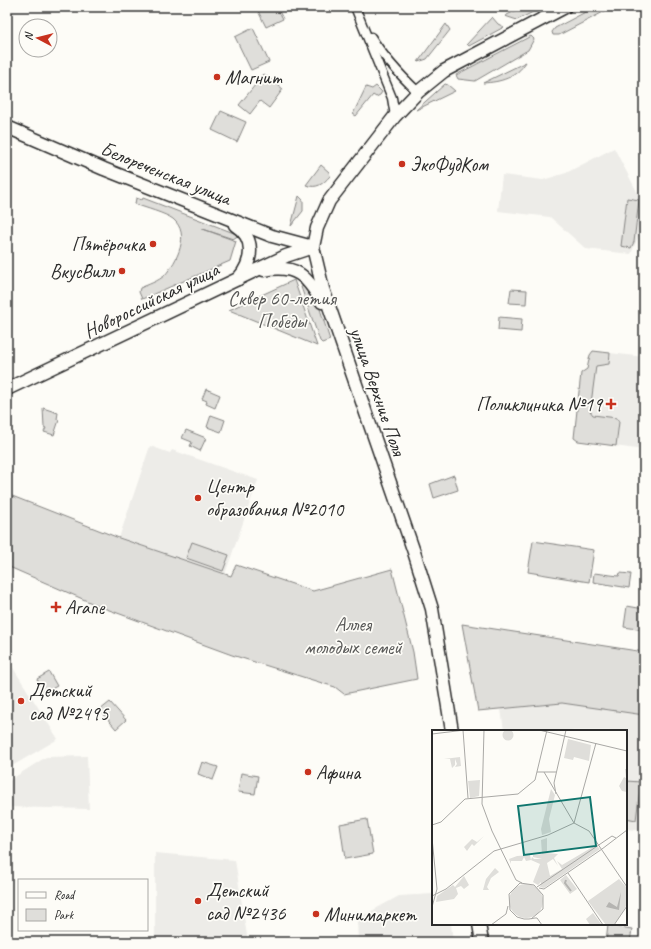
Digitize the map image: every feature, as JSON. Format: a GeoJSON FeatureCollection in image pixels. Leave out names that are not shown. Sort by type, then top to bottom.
{"type":"FeatureCollection","features":[{"type":"Feature","properties":{"kind":"main road"},"geometry":{"type":"LineString","coordinates":[[418,92],[444,71],[565,7]]}},
{"type":"Feature","properties":{"kind":"main road","name":"улица Верхние Поля"},"geometry":{"type":"LineString","coordinates":[[418,92],[395,116],[329,201],[317,228],[313,247],[320,279],[414,552],[432,609],[452,730]]}},
{"type":"Feature","properties":{"kind":"main road","name":"Белореченская улица"},"geometry":{"type":"LineString","coordinates":[[7,127],[104,169],[272,236],[313,247]]}},
{"type":"Feature","properties":{"kind":"main road"},"geometry":{"type":"LineString","coordinates":[[222,216],[243,230],[250,243],[248,260],[244,272],[237,280]]}},
{"type":"Feature","properties":{"kind":"main road","name":"Новороссийская улица"},"geometry":{"type":"LineString","coordinates":[[7,389],[286,256],[313,247]]}},
{"type":"Feature","properties":{"kind":"main road"},"geometry":{"type":"LineString","coordinates":[[250,274],[284,268],[299,273],[316,292],[335,324]]}},
{"type":"Feature","properties":{"kind":"main road"},"geometry":{"type":"LineString","coordinates":[[479,925],[482,942]]}},
{"type":"Feature","properties":{"kind":"street"},"geometry":{"type":"LineString","coordinates":[[355,7],[365,28],[381,54],[418,92]]}},
{"type":"Feature","properties":{"kind":"street"},"geometry":{"type":"LineString","coordinates":[[365,28],[378,66],[392,98],[395,116]]}},
{"type":"Feature","properties":{"kind":"shaded area"},"geometry":{"type":"Polygon","coordinates":[[[614,148],[644,205],[644,223],[631,254],[586,249],[550,217],[498,211],[502,175],[543,180],[566,173],[614,148]]]}},
{"type":"Feature","properties":{"kind":"shaded area","name":"Поликлиника №19"},"geometry":{"type":"Polygon","coordinates":[[[593,351],[644,357],[644,450],[578,441],[574,438],[581,373],[587,369],[590,355],[593,351]]]}},
{"type":"Feature","properties":{"kind":"shaded area"},"geometry":{"type":"Polygon","coordinates":[[[150,446],[170,453],[172,450],[258,480],[225,574],[119,538],[150,446]]]}},
{"type":"Feature","properties":{"kind":"shaded area","name":"Детский сад №2495"},"geometry":{"type":"Polygon","coordinates":[[[7,662],[10,663],[58,739],[7,769],[7,662]]]}},
{"type":"Feature","properties":{"kind":"shaded area"},"geometry":{"type":"Polygon","coordinates":[[[562,703],[644,715],[644,831],[627,829],[627,730],[504,730],[501,709],[562,703]]]}},
{"type":"Feature","properties":{"kind":"shaded area"},"geometry":{"type":"Polygon","coordinates":[[[87,756],[89,809],[7,807],[7,782],[46,757],[87,756]]]}},
{"type":"Feature","properties":{"kind":"shaded area","name":"Детский сад №2436"},"geometry":{"type":"Polygon","coordinates":[[[155,853],[235,860],[248,942],[155,942],[155,853]]]}},
{"type":"Feature","properties":{"kind":"shaded area"},"geometry":{"type":"Polygon","coordinates":[[[432,894],[432,925],[451,925],[453,942],[358,942],[357,919],[399,896],[432,894]]]}},
{"type":"Feature","properties":{"kind":"green space"},"geometry":{"type":"Polygon","coordinates":[[[256,7],[277,7],[283,19],[266,27],[256,7]]]}},
{"type":"Feature","properties":{"kind":"green space"},"geometry":{"type":"Polygon","coordinates":[[[523,7],[543,7],[517,20],[505,16],[523,7]]]}},
{"type":"Feature","properties":{"kind":"green space"},"geometry":{"type":"Polygon","coordinates":[[[595,7],[613,7],[559,35],[553,35],[552,32],[555,28],[595,7]]]}},
{"type":"Feature","properties":{"kind":"green space"},"geometry":{"type":"Polygon","coordinates":[[[492,17],[498,24],[504,27],[469,46],[467,44],[492,17]]]}},
{"type":"Feature","properties":{"kind":"green space"},"geometry":{"type":"Polygon","coordinates":[[[446,24],[450,30],[427,59],[418,62],[446,24]]]}},
{"type":"Feature","properties":{"kind":"green space"},"geometry":{"type":"Polygon","coordinates":[[[253,28],[269,62],[251,70],[235,37],[253,28]]]}},
{"type":"Feature","properties":{"kind":"green space"},"geometry":{"type":"Polygon","coordinates":[[[531,36],[534,39],[528,50],[475,81],[458,79],[456,75],[531,36]]]}},
{"type":"Feature","properties":{"kind":"green space"},"geometry":{"type":"Polygon","coordinates":[[[526,62],[518,72],[508,78],[496,82],[483,83],[526,62]]]}},
{"type":"Feature","properties":{"kind":"green space"},"geometry":{"type":"Polygon","coordinates":[[[264,74],[283,89],[269,108],[260,101],[250,114],[239,105],[264,74]]]}},
{"type":"Feature","properties":{"kind":"green space"},"geometry":{"type":"Polygon","coordinates":[[[445,84],[455,91],[416,110],[445,84]]]}},
{"type":"Feature","properties":{"kind":"green space"},"geometry":{"type":"Polygon","coordinates":[[[376,86],[382,92],[380,95],[376,97],[373,95],[356,116],[353,114],[366,87],[372,89],[376,86]]]}},
{"type":"Feature","properties":{"kind":"green space"},"geometry":{"type":"Polygon","coordinates":[[[221,111],[246,122],[237,142],[212,130],[221,111]]]}},
{"type":"Feature","properties":{"kind":"green space"},"geometry":{"type":"Polygon","coordinates":[[[321,165],[329,172],[330,176],[320,185],[306,185],[321,165]]]}},
{"type":"Feature","properties":{"kind":"green space"},"geometry":{"type":"Polygon","coordinates":[[[299,196],[303,200],[303,211],[291,226],[299,196]]]}},
{"type":"Feature","properties":{"kind":"green space"},"geometry":{"type":"Polygon","coordinates":[[[136,198],[142,200],[143,198],[239,235],[233,239],[200,228],[236,241],[230,261],[142,299],[139,292],[140,288],[165,275],[178,255],[182,240],[178,225],[173,219],[135,204],[136,198]]]}},
{"type":"Feature","properties":{"kind":"green space"},"geometry":{"type":"Polygon","coordinates":[[[627,198],[639,200],[634,242],[631,248],[621,246],[627,198]]]}},
{"type":"Feature","properties":{"kind":"green space","name":"Сквер 60-летия Победы"},"geometry":{"type":"Polygon","coordinates":[[[294,280],[317,346],[229,310],[294,280]]]}},
{"type":"Feature","properties":{"kind":"green space"},"geometry":{"type":"Polygon","coordinates":[[[306,285],[320,309],[330,340],[322,343],[301,287],[306,285]]]}},
{"type":"Feature","properties":{"kind":"green space"},"geometry":{"type":"Polygon","coordinates":[[[511,289],[527,290],[526,304],[509,303],[511,289]]]}},
{"type":"Feature","properties":{"kind":"green space"},"geometry":{"type":"Polygon","coordinates":[[[499,317],[522,319],[521,332],[498,330],[499,317]]]}},
{"type":"Feature","properties":{"kind":"green space"},"geometry":{"type":"Polygon","coordinates":[[[593,351],[610,353],[609,364],[596,366],[590,411],[593,415],[617,418],[619,422],[616,446],[578,441],[574,438],[581,373],[587,369],[590,355],[593,351]]]}},
{"type":"Feature","properties":{"kind":"green space"},"geometry":{"type":"Polygon","coordinates":[[[206,389],[220,395],[215,408],[206,404],[207,401],[202,399],[206,389]]]}},
{"type":"Feature","properties":{"kind":"green space"},"geometry":{"type":"Polygon","coordinates":[[[43,408],[58,413],[57,419],[59,420],[54,435],[44,432],[46,428],[44,427],[43,408]]]}},
{"type":"Feature","properties":{"kind":"green space"},"geometry":{"type":"Polygon","coordinates":[[[211,415],[225,420],[221,432],[207,427],[211,415]]]}},
{"type":"Feature","properties":{"kind":"green space"},"geometry":{"type":"Polygon","coordinates":[[[186,430],[206,438],[200,451],[190,446],[192,442],[182,438],[186,430]]]}},
{"type":"Feature","properties":{"kind":"green space"},"geometry":{"type":"Polygon","coordinates":[[[454,475],[458,490],[434,498],[430,484],[454,475]]]}},
{"type":"Feature","properties":{"kind":"green space","name":"Аллея молодых семей"},"geometry":{"type":"Polygon","coordinates":[[[7,494],[119,538],[231,576],[236,565],[313,591],[392,569],[413,652],[417,679],[344,694],[335,687],[232,655],[101,607],[7,566],[7,494]]]}},
{"type":"Feature","properties":{"kind":"green space"},"geometry":{"type":"Polygon","coordinates":[[[533,541],[594,550],[589,582],[528,572],[533,541]]]}},
{"type":"Feature","properties":{"kind":"green space"},"geometry":{"type":"Polygon","coordinates":[[[192,542],[229,555],[223,571],[186,558],[192,542]]]}},
{"type":"Feature","properties":{"kind":"green space"},"geometry":{"type":"Polygon","coordinates":[[[594,573],[619,576],[620,573],[631,574],[629,588],[593,582],[594,573]]]}},
{"type":"Feature","properties":{"kind":"green space"},"geometry":{"type":"Polygon","coordinates":[[[627,606],[644,609],[644,630],[624,627],[627,606]]]}},
{"type":"Feature","properties":{"kind":"green space"},"geometry":{"type":"Polygon","coordinates":[[[462,624],[644,652],[644,715],[562,703],[478,711],[462,624]]]}},
{"type":"Feature","properties":{"kind":"green space"},"geometry":{"type":"Polygon","coordinates":[[[49,672],[57,686],[44,693],[37,679],[49,672]]]}},
{"type":"Feature","properties":{"kind":"green space"},"geometry":{"type":"Polygon","coordinates":[[[110,702],[126,720],[116,729],[100,710],[110,702]]]}},
{"type":"Feature","properties":{"kind":"green space"},"geometry":{"type":"Polygon","coordinates":[[[202,762],[218,767],[213,780],[198,774],[202,762]]]}},
{"type":"Feature","properties":{"kind":"green space"},"geometry":{"type":"Polygon","coordinates":[[[241,773],[258,776],[255,794],[238,792],[241,773]]]}},
{"type":"Feature","properties":{"kind":"green space"},"geometry":{"type":"Polygon","coordinates":[[[627,781],[641,782],[636,820],[627,818],[627,781]]]}},
{"type":"Feature","properties":{"kind":"green space"},"geometry":{"type":"Polygon","coordinates":[[[367,819],[373,854],[345,859],[340,824],[367,819]]]}},
{"type":"Feature","properties":{"kind":"green space"},"geometry":{"type":"Polygon","coordinates":[[[608,925],[632,929],[630,942],[606,942],[608,925]]]}},
{"type":"Feature","properties":{"kind":"place","name":"Магнит"},"geometry":{"type":"Point","coordinates":[217,77]}},
{"type":"Feature","properties":{"kind":"place","name":"ЭкоФудКом"},"geometry":{"type":"Point","coordinates":[402,164]}},
{"type":"Feature","properties":{"kind":"place","name":"Пятёрочка"},"geometry":{"type":"Point","coordinates":[153,244]}},
{"type":"Feature","properties":{"kind":"place","name":"ВкусВилл"},"geometry":{"type":"Point","coordinates":[122,271]}},
{"type":"Feature","properties":{"kind":"place","name":"Поликлиника №19"},"geometry":{"type":"Point","coordinates":[611,404]}},
{"type":"Feature","properties":{"kind":"place","name":"Центр образования №2010"},"geometry":{"type":"Point","coordinates":[198,498]}},
{"type":"Feature","properties":{"kind":"place","name":"Агапе"},"geometry":{"type":"Point","coordinates":[56,607]}},
{"type":"Feature","properties":{"kind":"place","name":"Детский сад №2495"},"geometry":{"type":"Point","coordinates":[21,701]}},
{"type":"Feature","properties":{"kind":"place","name":"Афина"},"geometry":{"type":"Point","coordinates":[308,772]}},
{"type":"Feature","properties":{"kind":"place","name":"Детский сад №2436"},"geometry":{"type":"Point","coordinates":[198,901]}},
{"type":"Feature","properties":{"kind":"place","name":"Минимаркет"},"geometry":{"type":"Point","coordinates":[316,914]}}]}
